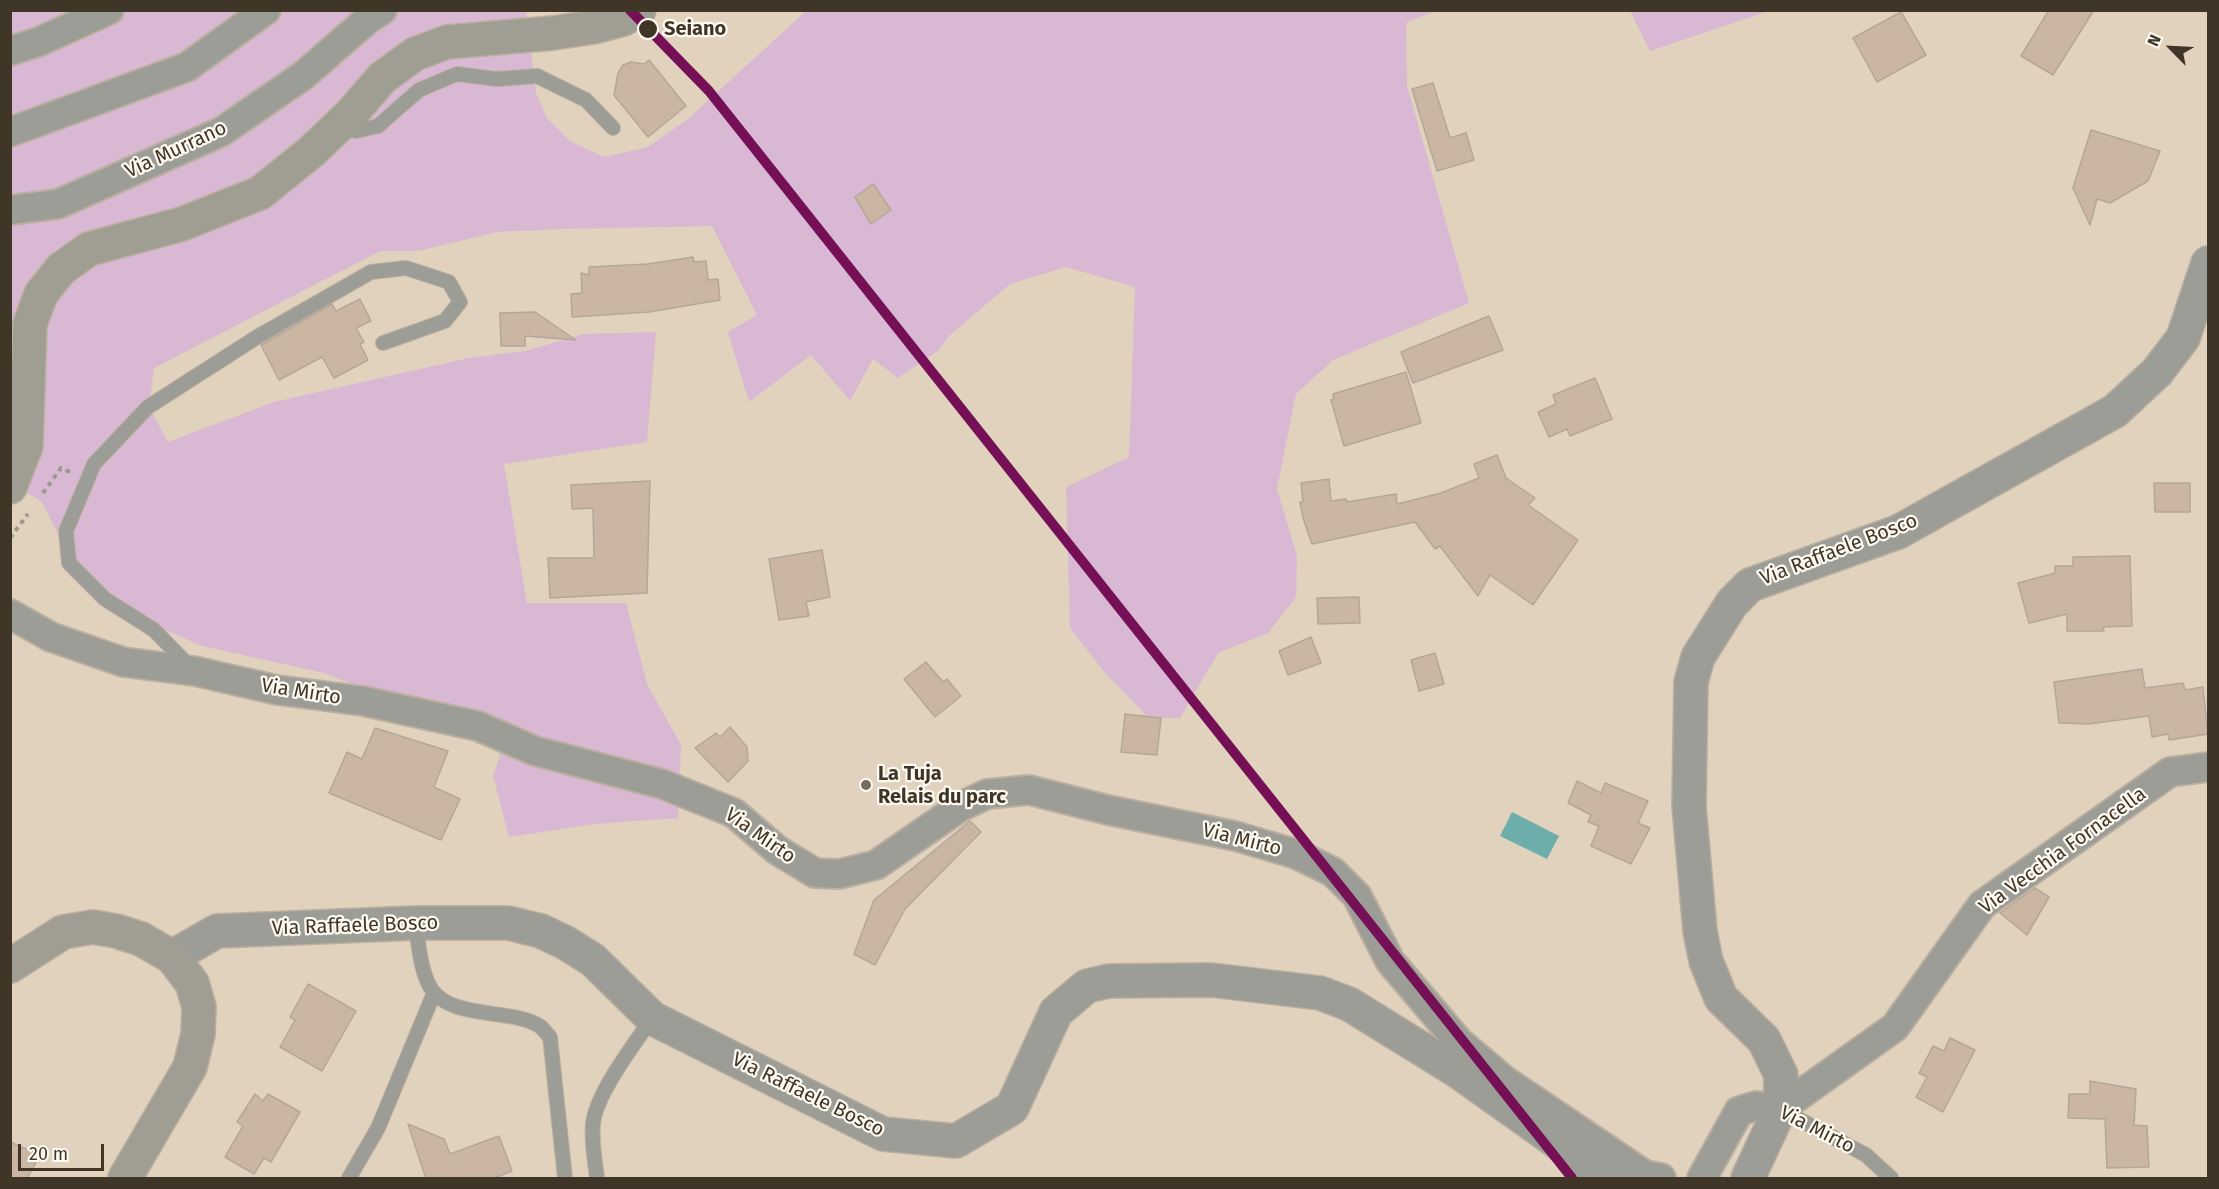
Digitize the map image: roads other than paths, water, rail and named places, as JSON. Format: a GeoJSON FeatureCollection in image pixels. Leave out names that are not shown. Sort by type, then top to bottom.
{"type":"FeatureCollection","features":[{"type":"Feature","properties":{"kind":"main road"},"geometry":{"type":"LineString","coordinates":[[20,499],[26,446],[30,324],[41,294],[61,269],[89,249],[183,224],[261,193],[311,152],[382,78],[415,54],[447,42],[553,33],[587,19],[623,19],[639,10]]}},
{"type":"Feature","properties":{"kind":"main road"},"geometry":{"type":"LineString","coordinates":[[10,966],[63,932],[93,927],[141,939],[172,957],[192,983],[199,1008],[198,1034],[190,1067],[125,1179]]}},
{"type":"Feature","properties":{"kind":"street"},"geometry":{"type":"LineString","coordinates":[[10,51],[38,42],[110,10]]}},
{"type":"Feature","properties":{"kind":"street"},"geometry":{"type":"LineString","coordinates":[[10,132],[187,67],[266,10]]}},
{"type":"Feature","properties":{"kind":"street","name":"Via Murrano"},"geometry":{"type":"LineString","coordinates":[[10,210],[58,204],[221,132],[304,75],[367,20],[382,10]]}},
{"type":"Feature","properties":{"kind":"street","name":"Via Raffaele Bosco"},"geometry":{"type":"LineString","coordinates":[[1748,1179],[1780,1109],[1781,1075],[1764,1040],[1722,998],[1706,961],[1700,931],[1689,806],[1691,682],[1698,657],[1732,603],[1749,585],[1898,532],[2115,411],[2157,372],[2183,338],[2208,263]]}},
{"type":"Feature","properties":{"kind":"street","name":"Via Mirto"},"geometry":{"type":"LineString","coordinates":[[10,614],[51,637],[123,662],[194,671],[277,690],[363,700],[477,726],[535,751],[662,784],[734,813],[777,850],[815,873],[838,874],[876,865],[960,807],[987,794],[1029,790],[1108,810],[1235,836],[1296,854],[1333,872],[1357,896],[1390,961],[1459,1042],[1504,1080],[1646,1175],[1661,1179]]}},
{"type":"Feature","properties":{"kind":"street","name":"Via Vecchia Fornacella"},"geometry":{"type":"LineString","coordinates":[[1780,1109],[1895,1027],[1982,905],[2170,772],[2208,766]]}},
{"type":"Feature","properties":{"kind":"street","name":"Via Raffaele Bosco"},"geometry":{"type":"LineString","coordinates":[[172,957],[217,930],[415,923],[508,923],[541,931],[593,960],[652,1018],[883,1134],[956,1141],[1012,1108],[1056,1012],[1087,986],[1109,981],[1211,980],[1320,993],[1349,1004],[1459,1072],[1608,1179]]}},
{"type":"Feature","properties":{"kind":"street","name":"Via Mirto"},"geometry":{"type":"LineString","coordinates":[[1702,1179],[1739,1111],[1756,1106],[1780,1109]]}},
{"type":"Feature","properties":{"kind":"lane"},"geometry":{"type":"LineString","coordinates":[[342,122],[356,131],[378,126],[419,90],[457,74],[497,79],[537,76],[586,100],[613,129]]}},
{"type":"Feature","properties":{"kind":"lane"},"geometry":{"type":"LineString","coordinates":[[194,671],[154,630],[105,599],[69,563],[66,531],[94,464],[148,407],[257,338],[371,272],[406,268],[449,282],[460,302],[444,321],[383,343]]}},
{"type":"Feature","properties":{"kind":"lane"},"geometry":{"type":"LineString","coordinates":[[415,923],[427,979],[434,993],[450,1004],[470,1010],[532,1022],[550,1037],[565,1179]]}},
{"type":"Feature","properties":{"kind":"lane"},"geometry":{"type":"LineString","coordinates":[[349,1179],[378,1128],[434,993]]}},
{"type":"Feature","properties":{"kind":"lane"},"geometry":{"type":"LineString","coordinates":[[597,1179],[593,1139],[596,1111],[612,1079],[652,1018]]}},
{"type":"Feature","properties":{"kind":"lane","name":"Via Mirto"},"geometry":{"type":"LineString","coordinates":[[1780,1109],[1866,1155],[1891,1179]]}},
{"type":"Feature","properties":{"kind":"water"},"geometry":{"type":"Polygon","coordinates":[[[1512,812],[1559,836],[1547,859],[1500,836],[1512,812]]]}},
{"type":"Feature","properties":{"kind":"place","name":"Seiano"},"geometry":{"type":"Point","coordinates":[648,29]}},
{"type":"Feature","properties":{"kind":"place","name":"La Tuja Relais du parc"},"geometry":{"type":"Point","coordinates":[866,785]}}]}
